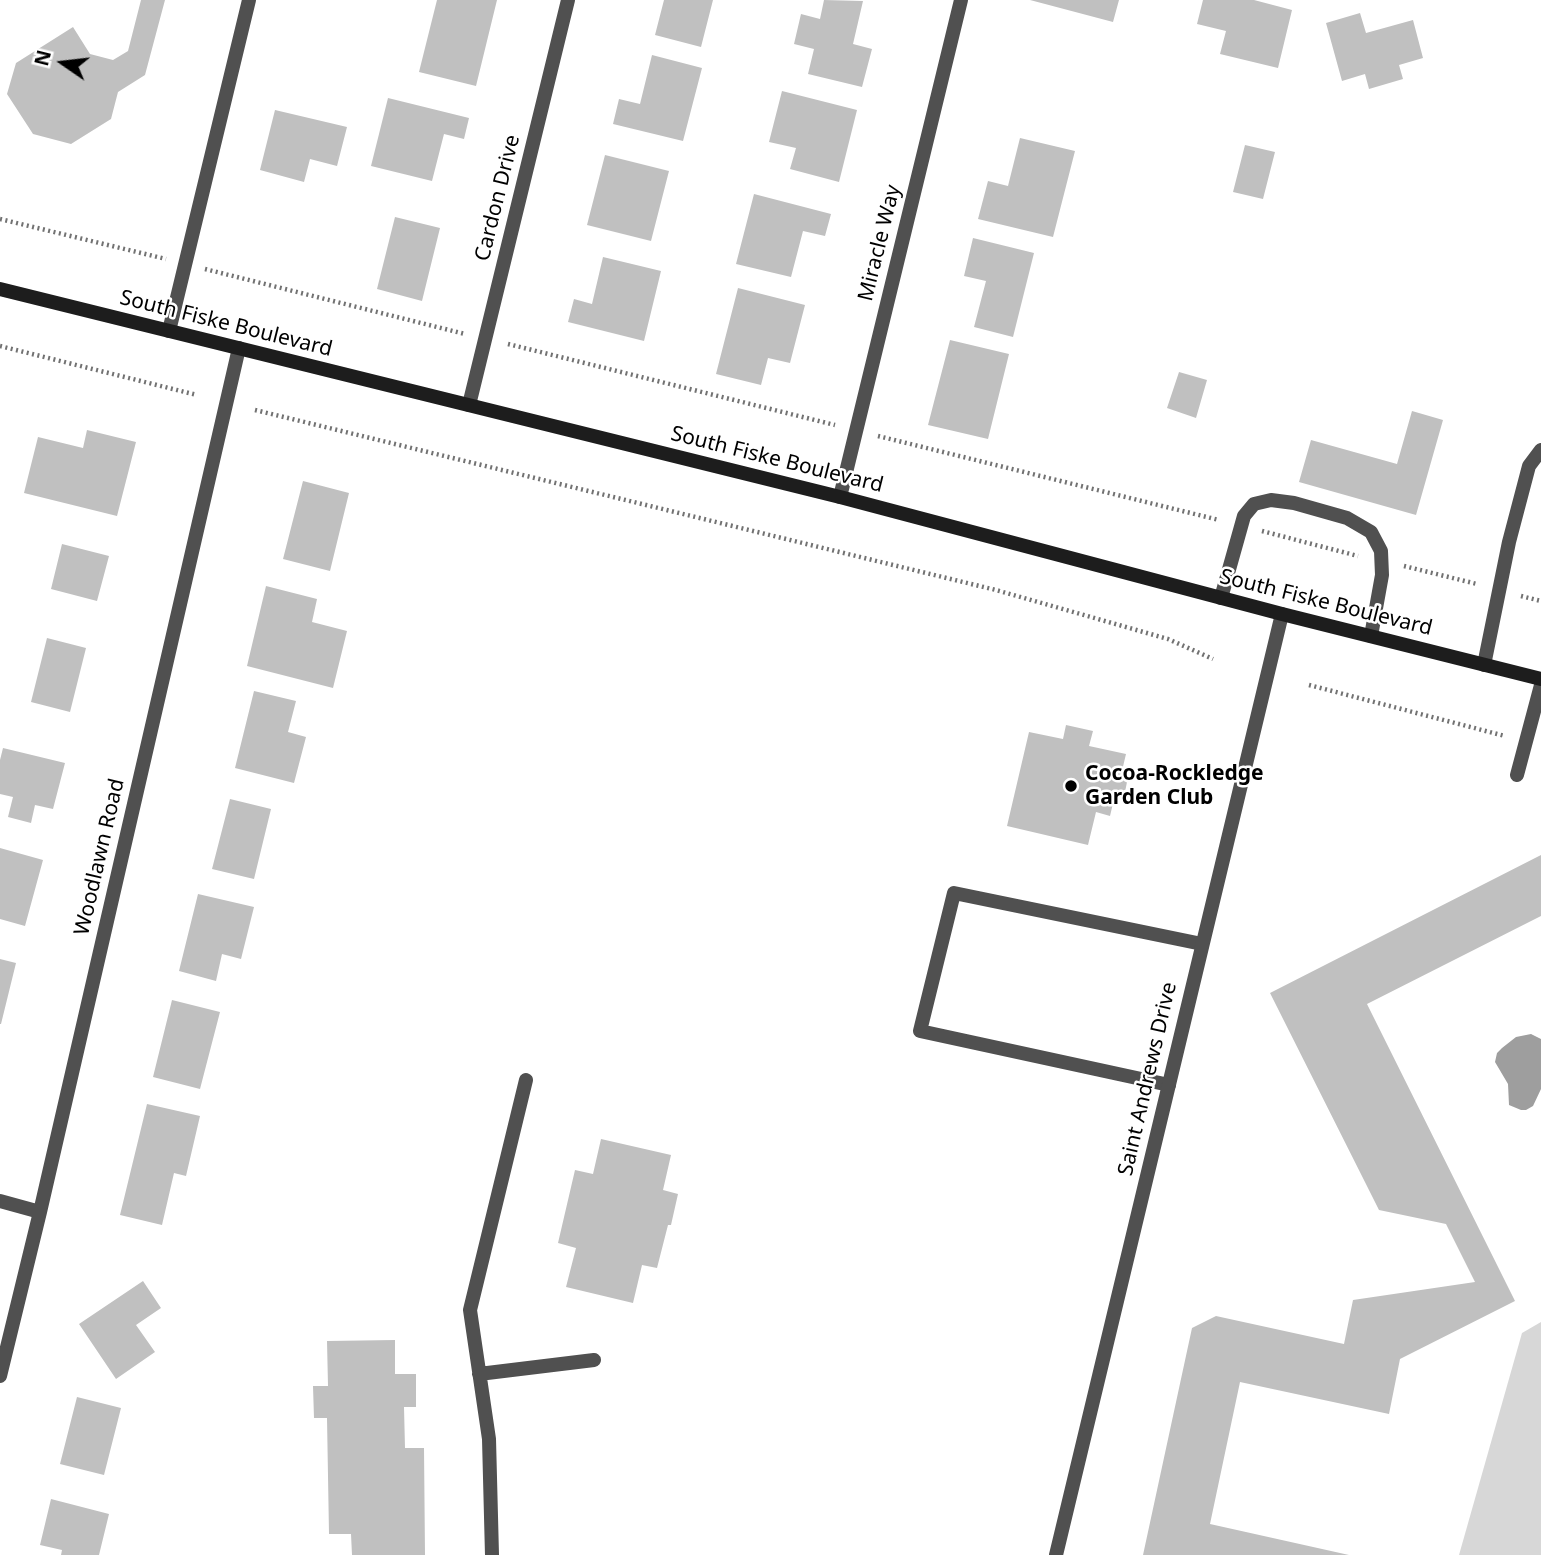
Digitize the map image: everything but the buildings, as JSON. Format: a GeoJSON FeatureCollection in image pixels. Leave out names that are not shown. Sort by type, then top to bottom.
{"type":"FeatureCollection","features":[{"type":"Feature","properties":{"kind":"main road","name":"South Fiske Boulevard"},"geometry":{"type":"LineString","coordinates":[[0,289],[840,497],[1282,614],[1541,679]]}},
{"type":"Feature","properties":{"kind":"street"},"geometry":{"type":"LineString","coordinates":[[169,331],[249,0]]}},
{"type":"Feature","properties":{"kind":"street","name":"Cardon Drive"},"geometry":{"type":"LineString","coordinates":[[469,405],[568,0]]}},
{"type":"Feature","properties":{"kind":"street","name":"Miracle Way"},"geometry":{"type":"LineString","coordinates":[[840,497],[961,0]]}},
{"type":"Feature","properties":{"kind":"street","name":"Woodlawn Road"},"geometry":{"type":"LineString","coordinates":[[0,1376],[239,348]]}},
{"type":"Feature","properties":{"kind":"street"},"geometry":{"type":"LineString","coordinates":[[1484,664],[1509,542],[1529,466],[1541,450]]}},
{"type":"Feature","properties":{"kind":"street"},"geometry":{"type":"LineString","coordinates":[[1221,597],[1244,516],[1254,504],[1270,500],[1294,503],[1347,518],[1371,533],[1381,551],[1382,575],[1371,636]]}},
{"type":"Feature","properties":{"kind":"street","name":"Saint Andrews Drive"},"geometry":{"type":"LineString","coordinates":[[1056,1555],[1282,614]]}},
{"type":"Feature","properties":{"kind":"street"},"geometry":{"type":"LineString","coordinates":[[1517,775],[1541,685]]}},
{"type":"Feature","properties":{"kind":"street"},"geometry":{"type":"LineString","coordinates":[[1169,1085],[920,1031],[954,894],[1202,944]]}},
{"type":"Feature","properties":{"kind":"street"},"geometry":{"type":"LineString","coordinates":[[492,1555],[489,1439],[470,1310],[526,1080]]}},
{"type":"Feature","properties":{"kind":"street"},"geometry":{"type":"LineString","coordinates":[[0,1201],[40,1212]]}},
{"type":"Feature","properties":{"kind":"street"},"geometry":{"type":"LineString","coordinates":[[479,1374],[594,1360]]}},
{"type":"Feature","properties":{"kind":"path"},"geometry":{"type":"LineString","coordinates":[[0,219],[1101,490]]}},
{"type":"Feature","properties":{"kind":"path"},"geometry":{"type":"LineString","coordinates":[[0,346],[197,395]]}},
{"type":"Feature","properties":{"kind":"path"},"geometry":{"type":"LineString","coordinates":[[255,410],[996,590],[1168,639],[1213,659]]}},
{"type":"Feature","properties":{"kind":"path"},"geometry":{"type":"LineString","coordinates":[[1396,564],[1482,585]]}},
{"type":"Feature","properties":{"kind":"path"},"geometry":{"type":"LineString","coordinates":[[1517,595],[1541,601]]}},
{"type":"Feature","properties":{"kind":"path"},"geometry":{"type":"LineString","coordinates":[[1309,685],[1510,737]]}},
{"type":"Feature","properties":{"kind":"shaded area"},"geometry":{"type":"Polygon","coordinates":[[[1531,1034],[1541,1039],[1541,1089],[1533,1106],[1521,1110],[1509,1105],[1508,1084],[1495,1062],[1497,1053],[1516,1037],[1531,1034]]]}},
{"type":"Feature","properties":{"kind":"shaded area"},"geometry":{"type":"Polygon","coordinates":[[[1541,1322],[1541,1555],[1459,1555],[1522,1333],[1541,1322]]]}},
{"type":"Feature","properties":{"kind":"place","name":"Cocoa-Rockledge Garden Club"},"geometry":{"type":"Point","coordinates":[1071,786]}}]}
